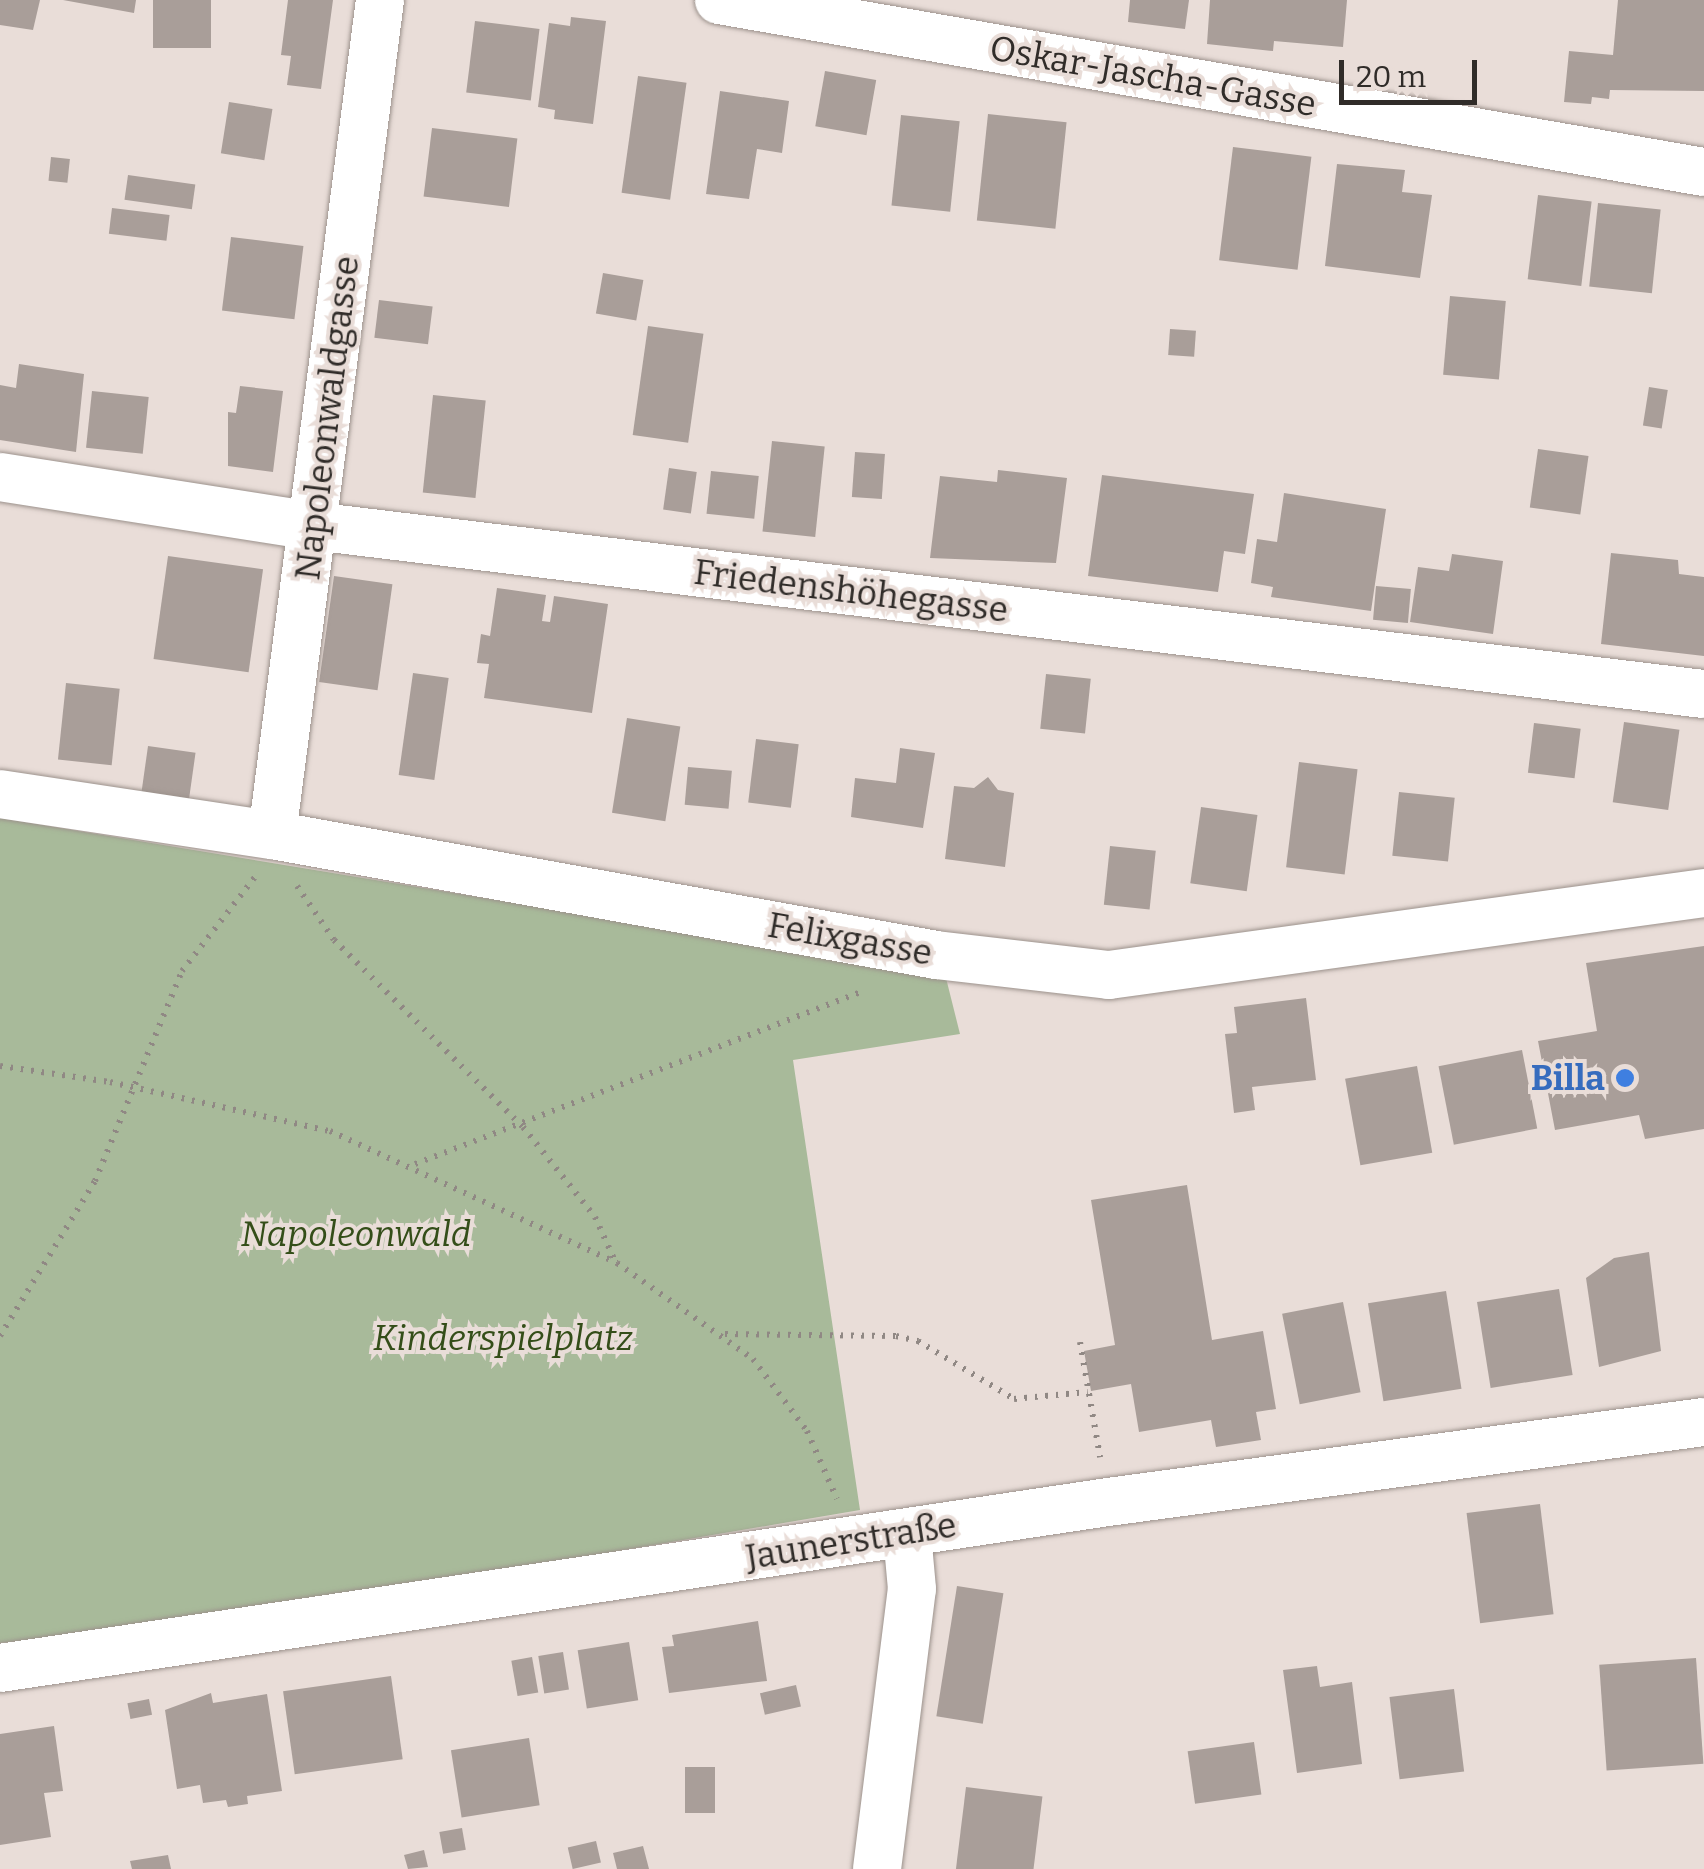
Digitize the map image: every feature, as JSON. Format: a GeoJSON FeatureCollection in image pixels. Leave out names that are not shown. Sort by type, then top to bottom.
{"type":"FeatureCollection","features":[{"type":"Feature","properties":{"kind":"street","name":"Napoleonwaldgasse"},"geometry":{"type":"LineString","coordinates":[[272,835],[380,0]]}},
{"type":"Feature","properties":{"kind":"street","name":"Oskar-Jascha-Gasse"},"geometry":{"type":"LineString","coordinates":[[720,0],[1704,172]]}},
{"type":"Feature","properties":{"kind":"street","name":"Friedenshöhegasse"},"geometry":{"type":"LineString","coordinates":[[0,477],[313,526],[1704,694]]}},
{"type":"Feature","properties":{"kind":"street","name":"Felixgasse"},"geometry":{"type":"LineString","coordinates":[[0,794],[272,835],[936,955],[1109,974],[1704,892]]}},
{"type":"Feature","properties":{"kind":"street","name":"Jaunerstraße"},"geometry":{"type":"LineString","coordinates":[[0,1668],[1108,1502],[1704,1422]]}},
{"type":"Feature","properties":{"kind":"street"},"geometry":{"type":"LineString","coordinates":[[877,1869],[912,1589],[907,1534]]}},
{"type":"Feature","properties":{"kind":"path"},"geometry":{"type":"LineString","coordinates":[[0,1336],[78,1213],[182,970],[263,868],[272,835]]}},
{"type":"Feature","properties":{"kind":"path"},"geometry":{"type":"LineString","coordinates":[[272,835],[334,940],[522,1127],[596,1217],[616,1263]]}},
{"type":"Feature","properties":{"kind":"path"},"geometry":{"type":"LineString","coordinates":[[414,1165],[522,1127],[872,986]]}},
{"type":"Feature","properties":{"kind":"path"},"geometry":{"type":"LineString","coordinates":[[0,1066],[134,1087],[330,1132],[414,1165],[616,1263],[725,1334],[784,1394],[807,1431],[847,1542]]}},
{"type":"Feature","properties":{"kind":"path"},"geometry":{"type":"LineString","coordinates":[[725,1334],[896,1336],[918,1341],[1014,1399],[1088,1392]]}},
{"type":"Feature","properties":{"kind":"path"},"geometry":{"type":"LineString","coordinates":[[1080,1342],[1108,1502]]}},
{"type":"Feature","properties":{"kind":"green space","name":"Napoleonwald"},"geometry":{"type":"Polygon","coordinates":[[[0,818],[945,974],[960,1034],[793,1060],[860,1510],[189,1624],[0,1643],[0,818]]]}},
{"type":"Feature","properties":{"kind":"building"},"geometry":{"type":"Polygon","coordinates":[[[0,0],[40,0],[33,30],[0,25],[0,0]]]}},
{"type":"Feature","properties":{"kind":"building"},"geometry":{"type":"Polygon","coordinates":[[[63,0],[136,0],[134,13],[63,0]]]}},
{"type":"Feature","properties":{"kind":"building"},"geometry":{"type":"Polygon","coordinates":[[[153,0],[211,0],[211,48],[153,48],[153,0]]]}},
{"type":"Feature","properties":{"kind":"building"},"geometry":{"type":"Polygon","coordinates":[[[288,0],[333,0],[321,89],[287,85],[291,56],[281,55],[288,0]]]}},
{"type":"Feature","properties":{"kind":"building"},"geometry":{"type":"Polygon","coordinates":[[[1130,0],[1189,0],[1185,29],[1128,22],[1130,0]]]}},
{"type":"Feature","properties":{"kind":"building"},"geometry":{"type":"Polygon","coordinates":[[[1210,0],[1347,0],[1343,47],[1274,41],[1273,51],[1207,44],[1210,0]]]}},
{"type":"Feature","properties":{"kind":"building"},"geometry":{"type":"Polygon","coordinates":[[[1618,0],[1704,0],[1704,91],[1610,90],[1609,99],[1592,97],[1591,104],[1564,102],[1569,51],[1613,55],[1618,0]]]}},
{"type":"Feature","properties":{"kind":"building"},"geometry":{"type":"Polygon","coordinates":[[[571,17],[606,21],[593,124],[554,119],[555,110],[538,107],[549,23],[570,26],[571,17]]]}},
{"type":"Feature","properties":{"kind":"building"},"geometry":{"type":"Polygon","coordinates":[[[475,21],[540,29],[531,100],[466,92],[475,21]]]}},
{"type":"Feature","properties":{"kind":"building"},"geometry":{"type":"Polygon","coordinates":[[[825,71],[876,80],[866,135],[815,126],[825,71]]]}},
{"type":"Feature","properties":{"kind":"building"},"geometry":{"type":"Polygon","coordinates":[[[638,76],[687,83],[670,200],[622,193],[638,76]]]}},
{"type":"Feature","properties":{"kind":"building"},"geometry":{"type":"Polygon","coordinates":[[[720,91],[789,101],[782,153],[757,149],[749,199],[706,194],[720,91]]]}},
{"type":"Feature","properties":{"kind":"building"},"geometry":{"type":"Polygon","coordinates":[[[229,102],[272,109],[264,160],[221,153],[229,102]]]}},
{"type":"Feature","properties":{"kind":"building"},"geometry":{"type":"Polygon","coordinates":[[[988,114],[1067,122],[1055,229],[977,220],[988,114]]]}},
{"type":"Feature","properties":{"kind":"building"},"geometry":{"type":"Polygon","coordinates":[[[901,115],[960,121],[950,212],[891,206],[901,115]]]}},
{"type":"Feature","properties":{"kind":"building"},"geometry":{"type":"Polygon","coordinates":[[[432,128],[517,138],[509,207],[424,196],[432,128]]]}},
{"type":"Feature","properties":{"kind":"building"},"geometry":{"type":"Polygon","coordinates":[[[1233,147],[1311,157],[1298,270],[1219,260],[1233,147]]]}},
{"type":"Feature","properties":{"kind":"building"},"geometry":{"type":"Polygon","coordinates":[[[51,157],[70,159],[67,183],[48,181],[51,157]]]}},
{"type":"Feature","properties":{"kind":"building"},"geometry":{"type":"Polygon","coordinates":[[[1337,164],[1405,170],[1402,192],[1432,195],[1420,278],[1325,266],[1337,164]]]}},
{"type":"Feature","properties":{"kind":"building"},"geometry":{"type":"Polygon","coordinates":[[[128,175],[195,184],[192,209],[125,200],[128,175]]]}},
{"type":"Feature","properties":{"kind":"building"},"geometry":{"type":"Polygon","coordinates":[[[1538,195],[1592,202],[1581,286],[1528,279],[1538,195]]]}},
{"type":"Feature","properties":{"kind":"building"},"geometry":{"type":"Polygon","coordinates":[[[1598,203],[1661,210],[1652,293],[1589,287],[1598,203]]]}},
{"type":"Feature","properties":{"kind":"building"},"geometry":{"type":"Polygon","coordinates":[[[112,208],[170,215],[166,241],[109,234],[112,208]]]}},
{"type":"Feature","properties":{"kind":"building"},"geometry":{"type":"Polygon","coordinates":[[[231,237],[303,246],[294,319],[222,310],[231,237]]]}},
{"type":"Feature","properties":{"kind":"building"},"geometry":{"type":"Polygon","coordinates":[[[603,273],[643,280],[636,320],[596,313],[603,273]]]}},
{"type":"Feature","properties":{"kind":"building"},"geometry":{"type":"Polygon","coordinates":[[[1450,296],[1506,301],[1499,380],[1443,375],[1450,296]]]}},
{"type":"Feature","properties":{"kind":"building"},"geometry":{"type":"Polygon","coordinates":[[[379,300],[433,307],[428,344],[374,338],[379,300]]]}},
{"type":"Feature","properties":{"kind":"building"},"geometry":{"type":"Polygon","coordinates":[[[648,326],[703,334],[688,443],[633,435],[648,326]]]}},
{"type":"Feature","properties":{"kind":"building"},"geometry":{"type":"Polygon","coordinates":[[[1170,329],[1196,331],[1194,357],[1168,355],[1170,329]]]}},
{"type":"Feature","properties":{"kind":"building"},"geometry":{"type":"Polygon","coordinates":[[[19,364],[84,374],[76,452],[0,440],[0,385],[16,388],[19,364]]]}},
{"type":"Feature","properties":{"kind":"building"},"geometry":{"type":"Polygon","coordinates":[[[240,386],[283,391],[273,472],[228,466],[228,412],[236,413],[240,386]]]}},
{"type":"Feature","properties":{"kind":"building"},"geometry":{"type":"Polygon","coordinates":[[[1649,387],[1668,390],[1662,428],[1643,426],[1649,387]]]}},
{"type":"Feature","properties":{"kind":"building"},"geometry":{"type":"Polygon","coordinates":[[[92,391],[149,397],[143,454],[86,448],[92,391]]]}},
{"type":"Feature","properties":{"kind":"building"},"geometry":{"type":"Polygon","coordinates":[[[433,395],[486,401],[475,498],[423,492],[433,395]]]}},
{"type":"Feature","properties":{"kind":"building"},"geometry":{"type":"Polygon","coordinates":[[[772,441],[825,447],[815,537],[762,532],[772,441]]]}},
{"type":"Feature","properties":{"kind":"building"},"geometry":{"type":"Polygon","coordinates":[[[1538,449],[1589,456],[1580,515],[1530,507],[1538,449]]]}},
{"type":"Feature","properties":{"kind":"building"},"geometry":{"type":"Polygon","coordinates":[[[855,452],[885,454],[882,499],[852,497],[855,452]]]}},
{"type":"Feature","properties":{"kind":"building"},"geometry":{"type":"Polygon","coordinates":[[[669,468],[697,472],[691,513],[663,510],[669,468]]]}},
{"type":"Feature","properties":{"kind":"building"},"geometry":{"type":"Polygon","coordinates":[[[998,470],[1067,478],[1056,563],[930,558],[940,476],[997,482],[998,470]]]}},
{"type":"Feature","properties":{"kind":"building"},"geometry":{"type":"Polygon","coordinates":[[[711,471],[759,476],[754,519],[707,514],[711,471]]]}},
{"type":"Feature","properties":{"kind":"building"},"geometry":{"type":"Polygon","coordinates":[[[1102,475],[1254,494],[1245,554],[1224,551],[1218,592],[1088,576],[1102,475]]]}},
{"type":"Feature","properties":{"kind":"building"},"geometry":{"type":"Polygon","coordinates":[[[1284,493],[1386,509],[1371,611],[1271,597],[1273,587],[1251,583],[1257,539],[1277,542],[1284,493]]]}},
{"type":"Feature","properties":{"kind":"building"},"geometry":{"type":"Polygon","coordinates":[[[1611,553],[1678,560],[1679,574],[1704,577],[1704,656],[1601,644],[1611,553]]]}},
{"type":"Feature","properties":{"kind":"building"},"geometry":{"type":"Polygon","coordinates":[[[1452,554],[1503,561],[1493,634],[1410,622],[1418,567],[1449,571],[1452,554]]]}},
{"type":"Feature","properties":{"kind":"building"},"geometry":{"type":"Polygon","coordinates":[[[168,556],[263,569],[249,672],[154,659],[168,556]]]}},
{"type":"Feature","properties":{"kind":"building"},"geometry":{"type":"Polygon","coordinates":[[[334,576],[392,584],[378,690],[319,682],[334,576]]]}},
{"type":"Feature","properties":{"kind":"building"},"geometry":{"type":"Polygon","coordinates":[[[1376,586],[1411,589],[1408,623],[1373,620],[1376,586]]]}},
{"type":"Feature","properties":{"kind":"building"},"geometry":{"type":"Polygon","coordinates":[[[497,588],[546,595],[542,621],[550,622],[554,596],[608,604],[592,713],[484,698],[489,664],[477,663],[481,634],[490,636],[497,588]]]}},
{"type":"Feature","properties":{"kind":"building"},"geometry":{"type":"Polygon","coordinates":[[[413,673],[449,678],[434,780],[399,775],[413,673]]]}},
{"type":"Feature","properties":{"kind":"building"},"geometry":{"type":"Polygon","coordinates":[[[1046,674],[1091,679],[1085,733],[1040,729],[1046,674]]]}},
{"type":"Feature","properties":{"kind":"building"},"geometry":{"type":"Polygon","coordinates":[[[66,683],[120,689],[112,765],[58,760],[66,683]]]}},
{"type":"Feature","properties":{"kind":"building"},"geometry":{"type":"Polygon","coordinates":[[[627,718],[680,726],[665,821],[612,813],[627,718]]]}},
{"type":"Feature","properties":{"kind":"building"},"geometry":{"type":"Polygon","coordinates":[[[1624,722],[1679,730],[1668,810],[1613,802],[1624,722]]]}},
{"type":"Feature","properties":{"kind":"building"},"geometry":{"type":"Polygon","coordinates":[[[1534,723],[1581,729],[1575,778],[1528,773],[1534,723]]]}},
{"type":"Feature","properties":{"kind":"building"},"geometry":{"type":"Polygon","coordinates":[[[756,739],[799,744],[791,808],[748,803],[756,739]]]}},
{"type":"Feature","properties":{"kind":"building"},"geometry":{"type":"Polygon","coordinates":[[[148,746],[196,753],[189,800],[141,794],[148,746]]]}},
{"type":"Feature","properties":{"kind":"building"},"geometry":{"type":"Polygon","coordinates":[[[900,748],[935,753],[923,828],[851,817],[855,778],[896,783],[900,748]]]}},
{"type":"Feature","properties":{"kind":"building"},"geometry":{"type":"Polygon","coordinates":[[[1299,762],[1358,769],[1345,874],[1286,867],[1299,762]]]}},
{"type":"Feature","properties":{"kind":"building"},"geometry":{"type":"Polygon","coordinates":[[[688,767],[732,771],[729,809],[685,805],[688,767]]]}},
{"type":"Feature","properties":{"kind":"building"},"geometry":{"type":"Polygon","coordinates":[[[988,777],[998,790],[1014,793],[1005,867],[945,859],[954,786],[974,788],[988,777]]]}},
{"type":"Feature","properties":{"kind":"building"},"geometry":{"type":"Polygon","coordinates":[[[1399,792],[1455,798],[1448,862],[1392,856],[1399,792]]]}},
{"type":"Feature","properties":{"kind":"building"},"geometry":{"type":"Polygon","coordinates":[[[1201,807],[1257,815],[1247,891],[1190,883],[1201,807]]]}},
{"type":"Feature","properties":{"kind":"building"},"geometry":{"type":"Polygon","coordinates":[[[1110,846],[1156,851],[1150,909],[1104,905],[1110,846]]]}},
{"type":"Feature","properties":{"kind":"building","name":"Billa"},"geometry":{"type":"Polygon","coordinates":[[[1704,946],[1704,1129],[1645,1139],[1639,1115],[1555,1130],[1538,1041],[1597,1031],[1586,963],[1704,946]]]}},
{"type":"Feature","properties":{"kind":"building"},"geometry":{"type":"Polygon","coordinates":[[[1306,998],[1316,1080],[1252,1087],[1255,1110],[1234,1113],[1225,1034],[1237,1033],[1234,1007],[1306,998]]]}},
{"type":"Feature","properties":{"kind":"building"},"geometry":{"type":"Polygon","coordinates":[[[1522,1050],[1537,1129],[1454,1145],[1439,1066],[1522,1050]]]}},
{"type":"Feature","properties":{"kind":"building"},"geometry":{"type":"Polygon","coordinates":[[[1417,1066],[1432,1153],[1360,1165],[1345,1079],[1417,1066]]]}},
{"type":"Feature","properties":{"kind":"building"},"geometry":{"type":"Polygon","coordinates":[[[1187,1185],[1212,1340],[1263,1331],[1276,1409],[1256,1412],[1261,1440],[1216,1447],[1211,1420],[1139,1432],[1131,1384],[1091,1391],[1084,1351],[1115,1345],[1091,1200],[1187,1185]]]}},
{"type":"Feature","properties":{"kind":"building"},"geometry":{"type":"Polygon","coordinates":[[[1649,1252],[1661,1351],[1599,1367],[1586,1278],[1614,1258],[1649,1252]]]}},
{"type":"Feature","properties":{"kind":"building"},"geometry":{"type":"Polygon","coordinates":[[[1559,1289],[1573,1375],[1491,1388],[1477,1302],[1559,1289]]]}},
{"type":"Feature","properties":{"kind":"building"},"geometry":{"type":"Polygon","coordinates":[[[1446,1291],[1461,1389],[1383,1401],[1368,1303],[1446,1291]]]}},
{"type":"Feature","properties":{"kind":"building"},"geometry":{"type":"Polygon","coordinates":[[[1343,1302],[1361,1392],[1300,1404],[1282,1314],[1343,1302]]]}},
{"type":"Feature","properties":{"kind":"building"},"geometry":{"type":"Polygon","coordinates":[[[1540,1504],[1554,1614],[1480,1623],[1467,1513],[1540,1504]]]}},
{"type":"Feature","properties":{"kind":"building"},"geometry":{"type":"Polygon","coordinates":[[[957,1586],[1003,1593],[983,1724],[936,1716],[957,1586]]]}},
{"type":"Feature","properties":{"kind":"building"},"geometry":{"type":"Polygon","coordinates":[[[758,1621],[767,1681],[669,1693],[662,1647],[674,1646],[672,1635],[758,1621]]]}},
{"type":"Feature","properties":{"kind":"building"},"geometry":{"type":"Polygon","coordinates":[[[629,1642],[638,1700],[587,1708],[578,1650],[629,1642]]]}},
{"type":"Feature","properties":{"kind":"building"},"geometry":{"type":"Polygon","coordinates":[[[563,1652],[569,1690],[544,1693],[538,1656],[563,1652]]]}},
{"type":"Feature","properties":{"kind":"building"},"geometry":{"type":"Polygon","coordinates":[[[532,1657],[538,1692],[518,1696],[511,1661],[532,1657]]]}},
{"type":"Feature","properties":{"kind":"building"},"geometry":{"type":"Polygon","coordinates":[[[1696,1658],[1703,1764],[1607,1771],[1599,1665],[1696,1658]]]}},
{"type":"Feature","properties":{"kind":"building"},"geometry":{"type":"Polygon","coordinates":[[[1317,1666],[1320,1687],[1352,1682],[1362,1764],[1297,1773],[1283,1670],[1317,1666]]]}},
{"type":"Feature","properties":{"kind":"building"},"geometry":{"type":"Polygon","coordinates":[[[391,1676],[403,1759],[295,1774],[283,1691],[391,1676]]]}},
{"type":"Feature","properties":{"kind":"building"},"geometry":{"type":"Polygon","coordinates":[[[796,1685],[801,1706],[765,1715],[760,1693],[796,1685]]]}},
{"type":"Feature","properties":{"kind":"building"},"geometry":{"type":"Polygon","coordinates":[[[1454,1689],[1464,1771],[1400,1779],[1389,1697],[1454,1689]]]}},
{"type":"Feature","properties":{"kind":"building"},"geometry":{"type":"Polygon","coordinates":[[[211,1693],[213,1703],[267,1694],[282,1791],[247,1796],[248,1804],[228,1807],[226,1800],[203,1803],[200,1785],[177,1789],[165,1710],[211,1693]]]}},
{"type":"Feature","properties":{"kind":"building"},"geometry":{"type":"Polygon","coordinates":[[[149,1699],[152,1715],[130,1719],[127,1703],[149,1699]]]}},
{"type":"Feature","properties":{"kind":"building"},"geometry":{"type":"Polygon","coordinates":[[[54,1726],[63,1791],[44,1793],[51,1837],[0,1845],[0,1734],[54,1726]]]}},
{"type":"Feature","properties":{"kind":"building"},"geometry":{"type":"Polygon","coordinates":[[[529,1738],[540,1805],[462,1818],[451,1750],[529,1738]]]}},
{"type":"Feature","properties":{"kind":"building"},"geometry":{"type":"Polygon","coordinates":[[[1254,1742],[1261,1794],[1195,1804],[1188,1751],[1254,1742]]]}},
{"type":"Feature","properties":{"kind":"building"},"geometry":{"type":"Polygon","coordinates":[[[685,1767],[715,1767],[715,1813],[685,1813],[685,1767]]]}},
{"type":"Feature","properties":{"kind":"building"},"geometry":{"type":"Polygon","coordinates":[[[966,1787],[1042,1796],[1034,1869],[956,1869],[966,1787]]]}},
{"type":"Feature","properties":{"kind":"building"},"geometry":{"type":"Polygon","coordinates":[[[462,1828],[466,1850],[443,1854],[439,1832],[462,1828]]]}},
{"type":"Feature","properties":{"kind":"building"},"geometry":{"type":"Polygon","coordinates":[[[596,1841],[601,1862],[573,1869],[568,1848],[596,1841]]]}},
{"type":"Feature","properties":{"kind":"building"},"geometry":{"type":"Polygon","coordinates":[[[643,1846],[649,1869],[617,1869],[613,1853],[643,1846]]]}},
{"type":"Feature","properties":{"kind":"building"},"geometry":{"type":"Polygon","coordinates":[[[424,1850],[428,1867],[408,1869],[404,1855],[424,1850]]]}},
{"type":"Feature","properties":{"kind":"building"},"geometry":{"type":"Polygon","coordinates":[[[168,1855],[171,1869],[132,1869],[130,1861],[168,1855]]]}},
{"type":"Feature","properties":{"kind":"place","name":"Billa"},"geometry":{"type":"Point","coordinates":[1625,1078]}},
{"type":"Feature","properties":{"kind":"park label","name":"Kinderspielplatz"},"geometry":{"type":"Point","coordinates":[503,1338]}}]}
